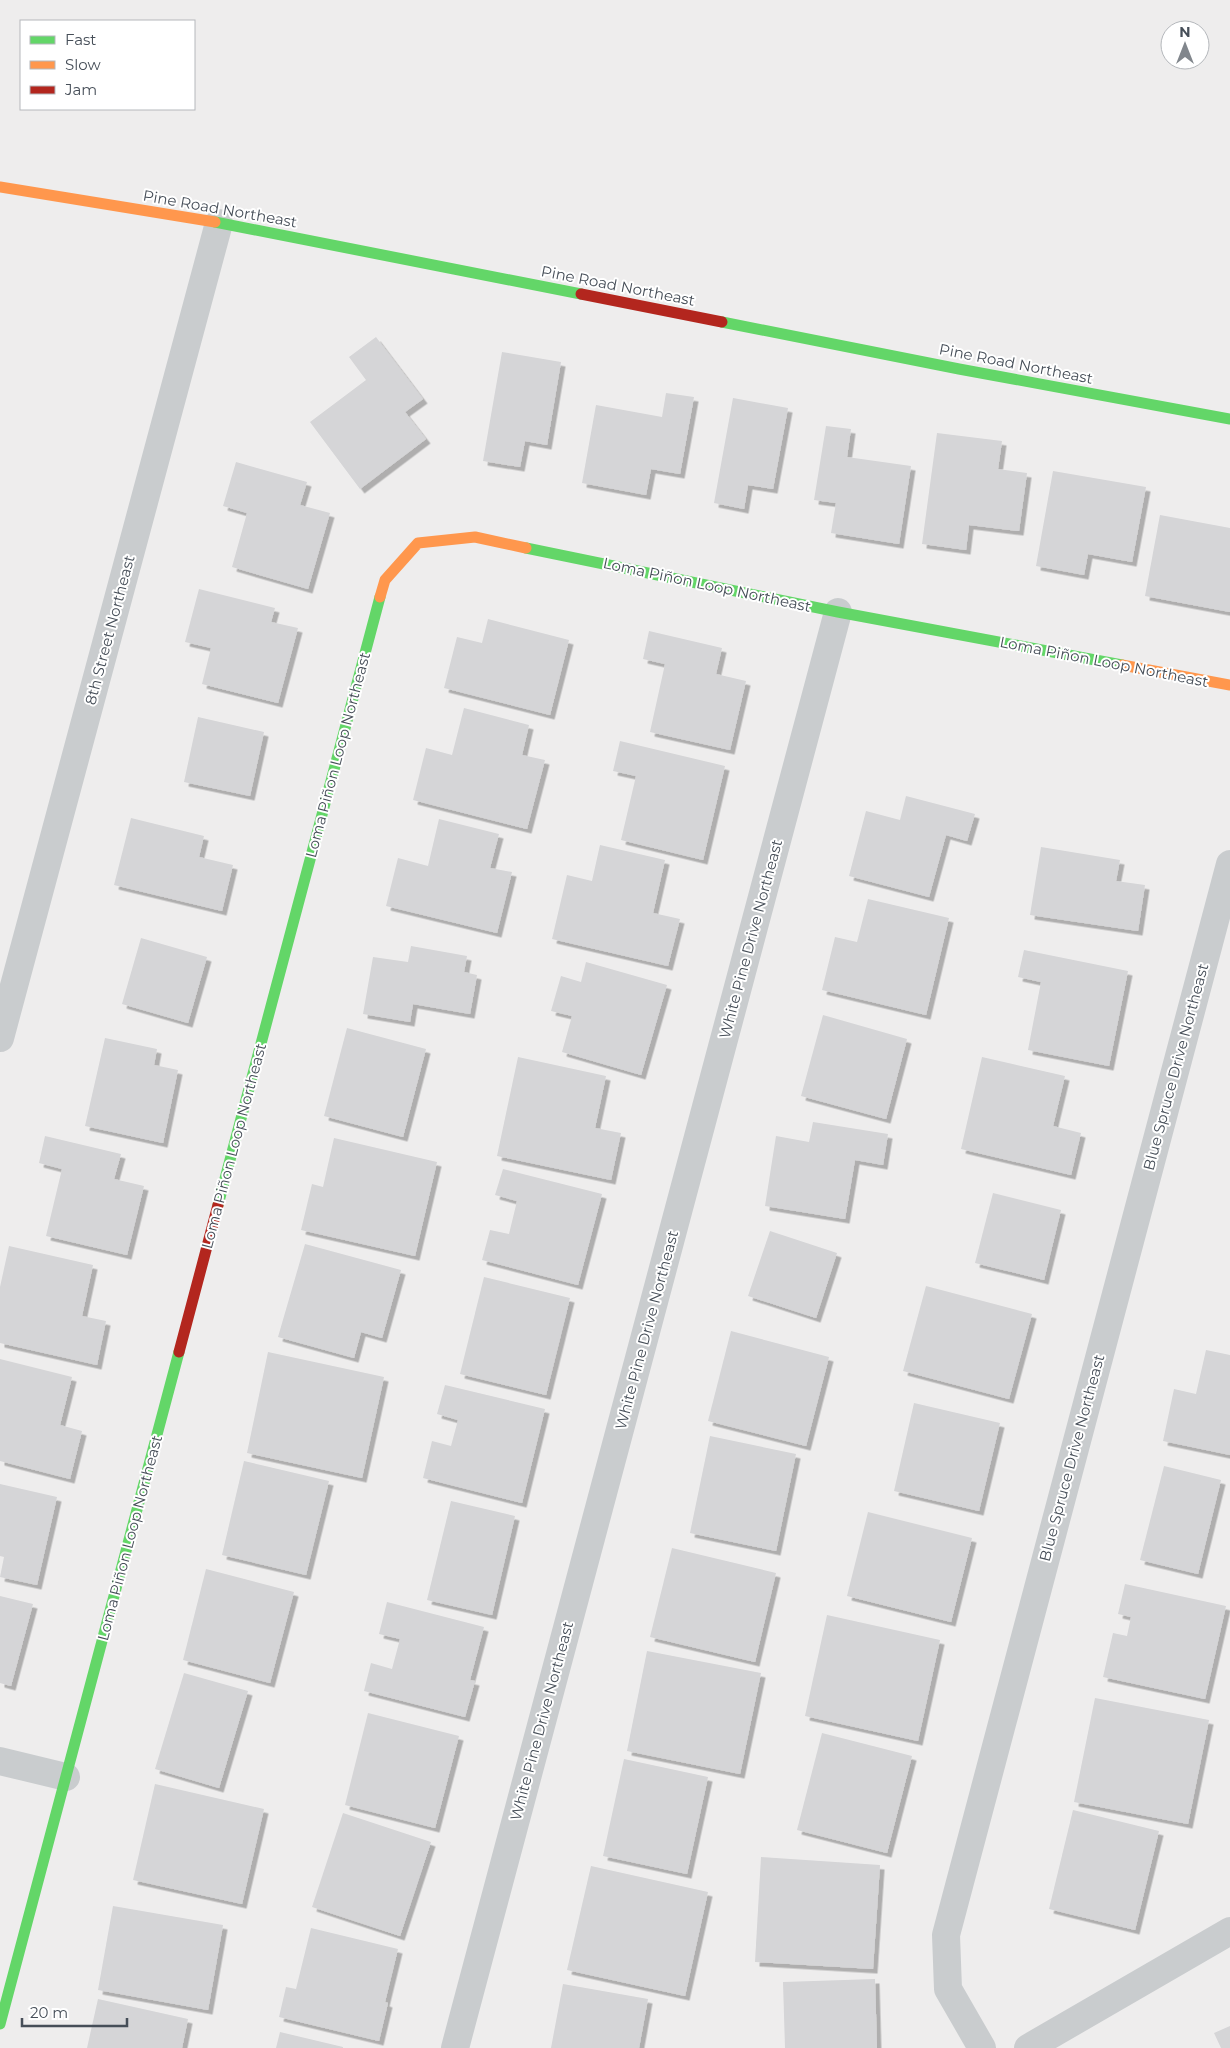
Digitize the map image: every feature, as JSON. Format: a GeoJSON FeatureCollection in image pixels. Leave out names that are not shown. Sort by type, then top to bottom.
{"type":"FeatureCollection","features":[{"type":"Feature","properties":{"kind":"street","name":"Pine Road Northeast"},"geometry":{"type":"LineString","coordinates":[[0,187],[219,222],[959,369],[1230,419]]}},
{"type":"Feature","properties":{"kind":"street","name":"8th Street Northeast"},"geometry":{"type":"LineString","coordinates":[[0,1038],[219,222]]}},
{"type":"Feature","properties":{"kind":"street","name":"Loma Piñon Loop Northeast"},"geometry":{"type":"LineString","coordinates":[[0,2024],[384,580],[418,542],[475,537],[838,612],[1230,685]]}},
{"type":"Feature","properties":{"kind":"street","name":"White Pine Drive Northeast"},"geometry":{"type":"LineString","coordinates":[[455,2048],[838,612]]}},
{"type":"Feature","properties":{"kind":"street","name":"Blue Spruce Drive Northeast"},"geometry":{"type":"LineString","coordinates":[[982,2048],[948,1989],[946,1935],[1230,864]]}},
{"type":"Feature","properties":{"kind":"street"},"geometry":{"type":"LineString","coordinates":[[0,1761],[66,1777]]}},
{"type":"Feature","properties":{"kind":"street"},"geometry":{"type":"LineString","coordinates":[[1028,2048],[1230,1931]]}},
{"type":"Feature","properties":{"kind":"building"},"geometry":{"type":"Polygon","coordinates":[[[376,337],[423,399],[405,412],[426,439],[360,489],[310,422],[366,380],[349,357],[376,337]]]}},
{"type":"Feature","properties":{"kind":"building"},"geometry":{"type":"Polygon","coordinates":[[[502,352],[561,362],[547,445],[525,441],[520,467],[483,461],[502,352]]]}},
{"type":"Feature","properties":{"kind":"building"},"geometry":{"type":"Polygon","coordinates":[[[666,393],[694,397],[680,474],[651,469],[646,495],[582,483],[596,405],[662,417],[666,393]]]}},
{"type":"Feature","properties":{"kind":"building"},"geometry":{"type":"Polygon","coordinates":[[[733,398],[788,408],[773,489],[748,485],[744,509],[714,503],[733,398]]]}},
{"type":"Feature","properties":{"kind":"building"},"geometry":{"type":"Polygon","coordinates":[[[826,426],[851,429],[847,457],[911,466],[899,544],[831,533],[836,503],[814,500],[826,426]]]}},
{"type":"Feature","properties":{"kind":"building"},"geometry":{"type":"Polygon","coordinates":[[[937,433],[1002,441],[998,469],[1027,473],[1019,531],[969,525],[966,550],[922,544],[937,433]]]}},
{"type":"Feature","properties":{"kind":"building"},"geometry":{"type":"Polygon","coordinates":[[[236,462],[307,482],[300,505],[330,513],[308,589],[232,567],[247,513],[223,506],[236,462]]]}},
{"type":"Feature","properties":{"kind":"building"},"geometry":{"type":"Polygon","coordinates":[[[1053,471],[1146,487],[1132,562],[1088,554],[1084,575],[1036,566],[1053,471]]]}},
{"type":"Feature","properties":{"kind":"building"},"geometry":{"type":"Polygon","coordinates":[[[1160,515],[1230,528],[1230,612],[1145,596],[1160,515]]]}},
{"type":"Feature","properties":{"kind":"building"},"geometry":{"type":"Polygon","coordinates":[[[199,589],[275,608],[271,622],[298,628],[278,703],[202,684],[211,648],[185,642],[199,589]]]}},
{"type":"Feature","properties":{"kind":"building"},"geometry":{"type":"Polygon","coordinates":[[[488,619],[569,640],[550,715],[444,688],[457,637],[482,643],[488,619]]]}},
{"type":"Feature","properties":{"kind":"building"},"geometry":{"type":"Polygon","coordinates":[[[649,631],[722,648],[716,674],[746,681],[730,750],[650,732],[665,664],[643,659],[649,631]]]}},
{"type":"Feature","properties":{"kind":"building"},"geometry":{"type":"Polygon","coordinates":[[[464,708],[529,725],[522,755],[545,760],[527,829],[413,800],[426,748],[452,755],[464,708]]]}},
{"type":"Feature","properties":{"kind":"building"},"geometry":{"type":"Polygon","coordinates":[[[198,717],[264,732],[250,796],[184,782],[198,717]]]}},
{"type":"Feature","properties":{"kind":"building"},"geometry":{"type":"Polygon","coordinates":[[[620,741],[725,766],[703,860],[621,840],[636,776],[613,771],[620,741]]]}},
{"type":"Feature","properties":{"kind":"building"},"geometry":{"type":"Polygon","coordinates":[[[906,796],[975,814],[967,841],[946,835],[929,897],[849,876],[866,811],[900,820],[906,796]]]}},
{"type":"Feature","properties":{"kind":"building"},"geometry":{"type":"Polygon","coordinates":[[[131,818],[204,836],[199,857],[233,865],[222,911],[114,885],[131,818]]]}},
{"type":"Feature","properties":{"kind":"building"},"geometry":{"type":"Polygon","coordinates":[[[439,819],[499,834],[490,868],[512,872],[497,933],[386,906],[398,858],[428,866],[439,819]]]}},
{"type":"Feature","properties":{"kind":"building"},"geometry":{"type":"Polygon","coordinates":[[[600,845],[665,860],[653,913],[680,919],[668,966],[552,939],[567,875],[592,881],[600,845]]]}},
{"type":"Feature","properties":{"kind":"building"},"geometry":{"type":"Polygon","coordinates":[[[1041,847],[1120,860],[1116,881],[1145,885],[1138,931],[1030,915],[1041,847]]]}},
{"type":"Feature","properties":{"kind":"building"},"geometry":{"type":"Polygon","coordinates":[[[868,899],[949,918],[926,1015],[822,990],[835,937],[857,942],[868,899]]]}},
{"type":"Feature","properties":{"kind":"building"},"geometry":{"type":"Polygon","coordinates":[[[141,938],[207,957],[188,1023],[122,1004],[141,938]]]}},
{"type":"Feature","properties":{"kind":"building"},"geometry":{"type":"Polygon","coordinates":[[[411,946],[467,956],[464,972],[477,975],[470,1014],[413,1004],[410,1022],[363,1014],[373,957],[408,962],[411,946]]]}},
{"type":"Feature","properties":{"kind":"building"},"geometry":{"type":"Polygon","coordinates":[[[1024,950],[1128,971],[1109,1066],[1028,1050],[1041,982],[1018,977],[1024,950]]]}},
{"type":"Feature","properties":{"kind":"building"},"geometry":{"type":"Polygon","coordinates":[[[586,962],[667,985],[641,1075],[562,1052],[572,1016],[551,1011],[561,976],[581,982],[586,962]]]}},
{"type":"Feature","properties":{"kind":"building"},"geometry":{"type":"Polygon","coordinates":[[[823,1015],[907,1039],[886,1119],[801,1096],[823,1015]]]}},
{"type":"Feature","properties":{"kind":"building"},"geometry":{"type":"Polygon","coordinates":[[[347,1028],[426,1049],[403,1137],[324,1116],[347,1028]]]}},
{"type":"Feature","properties":{"kind":"building"},"geometry":{"type":"Polygon","coordinates":[[[105,1038],[157,1049],[154,1065],[178,1070],[163,1143],[85,1126],[105,1038]]]}},
{"type":"Feature","properties":{"kind":"building"},"geometry":{"type":"Polygon","coordinates":[[[518,1057],[606,1076],[595,1128],[621,1133],[611,1180],[497,1156],[518,1057]]]}},
{"type":"Feature","properties":{"kind":"building"},"geometry":{"type":"Polygon","coordinates":[[[982,1057],[1065,1076],[1053,1126],[1081,1133],[1071,1175],[961,1149],[982,1057]]]}},
{"type":"Feature","properties":{"kind":"building"},"geometry":{"type":"Polygon","coordinates":[[[813,1122],[888,1134],[883,1165],[855,1160],[845,1219],[765,1206],[776,1136],[809,1142],[813,1122]]]}},
{"type":"Feature","properties":{"kind":"building"},"geometry":{"type":"Polygon","coordinates":[[[45,1136],[121,1154],[114,1179],[144,1186],[127,1255],[46,1236],[62,1169],[39,1163],[45,1136]]]}},
{"type":"Feature","properties":{"kind":"building"},"geometry":{"type":"Polygon","coordinates":[[[334,1138],[437,1162],[415,1256],[301,1230],[312,1184],[323,1187],[334,1138]]]}},
{"type":"Feature","properties":{"kind":"building"},"geometry":{"type":"Polygon","coordinates":[[[503,1169],[602,1194],[578,1285],[482,1260],[490,1230],[509,1234],[517,1201],[495,1195],[503,1169]]]}},
{"type":"Feature","properties":{"kind":"building"},"geometry":{"type":"Polygon","coordinates":[[[993,1193],[1061,1210],[1044,1280],[975,1263],[993,1193]]]}},
{"type":"Feature","properties":{"kind":"building"},"geometry":{"type":"Polygon","coordinates":[[[770,1231],[837,1253],[816,1318],[748,1296],[770,1231]]]}},
{"type":"Feature","properties":{"kind":"building"},"geometry":{"type":"Polygon","coordinates":[[[305,1244],[401,1270],[382,1338],[361,1332],[354,1358],[278,1337],[305,1244]]]}},
{"type":"Feature","properties":{"kind":"building"},"geometry":{"type":"Polygon","coordinates":[[[9,1246],[93,1265],[82,1316],[106,1321],[97,1365],[0,1343],[0,1287],[9,1246]]]}},
{"type":"Feature","properties":{"kind":"building"},"geometry":{"type":"Polygon","coordinates":[[[484,1277],[570,1298],[546,1395],[460,1374],[484,1277]]]}},
{"type":"Feature","properties":{"kind":"building"},"geometry":{"type":"Polygon","coordinates":[[[926,1286],[1032,1314],[1009,1399],[903,1371],[926,1286]]]}},
{"type":"Feature","properties":{"kind":"building"},"geometry":{"type":"Polygon","coordinates":[[[731,1331],[829,1357],[806,1446],[708,1421],[731,1331]]]}},
{"type":"Feature","properties":{"kind":"building"},"geometry":{"type":"Polygon","coordinates":[[[1206,1350],[1230,1355],[1230,1455],[1163,1441],[1174,1389],[1196,1394],[1206,1350]]]}},
{"type":"Feature","properties":{"kind":"building"},"geometry":{"type":"Polygon","coordinates":[[[268,1352],[384,1377],[362,1478],[247,1453],[268,1352]]]}},
{"type":"Feature","properties":{"kind":"building"},"geometry":{"type":"Polygon","coordinates":[[[0,1359],[72,1377],[60,1425],[82,1431],[70,1479],[0,1461],[0,1359]]]}},
{"type":"Feature","properties":{"kind":"building"},"geometry":{"type":"Polygon","coordinates":[[[445,1385],[545,1409],[522,1503],[423,1478],[432,1441],[451,1446],[458,1420],[437,1414],[445,1385]]]}},
{"type":"Feature","properties":{"kind":"building"},"geometry":{"type":"Polygon","coordinates":[[[914,1403],[1000,1423],[979,1511],[894,1491],[914,1403]]]}},
{"type":"Feature","properties":{"kind":"building"},"geometry":{"type":"Polygon","coordinates":[[[710,1436],[796,1454],[776,1551],[690,1533],[710,1436]]]}},
{"type":"Feature","properties":{"kind":"building"},"geometry":{"type":"Polygon","coordinates":[[[244,1461],[329,1481],[306,1575],[222,1555],[244,1461]]]}},
{"type":"Feature","properties":{"kind":"building"},"geometry":{"type":"Polygon","coordinates":[[[1164,1466],[1221,1480],[1198,1574],[1140,1560],[1164,1466]]]}},
{"type":"Feature","properties":{"kind":"building"},"geometry":{"type":"Polygon","coordinates":[[[0,1484],[57,1497],[37,1585],[0,1577],[4,1557],[0,1556],[0,1484]]]}},
{"type":"Feature","properties":{"kind":"building"},"geometry":{"type":"Polygon","coordinates":[[[451,1501],[515,1516],[492,1615],[427,1600],[451,1501]]]}},
{"type":"Feature","properties":{"kind":"building"},"geometry":{"type":"Polygon","coordinates":[[[868,1512],[972,1538],[951,1622],[847,1596],[868,1512]]]}},
{"type":"Feature","properties":{"kind":"building"},"geometry":{"type":"Polygon","coordinates":[[[672,1548],[776,1573],[755,1662],[650,1637],[672,1548]]]}},
{"type":"Feature","properties":{"kind":"building"},"geometry":{"type":"Polygon","coordinates":[[[206,1569],[294,1592],[270,1683],[183,1660],[206,1569]]]}},
{"type":"Feature","properties":{"kind":"building"},"geometry":{"type":"Polygon","coordinates":[[[1125,1584],[1226,1606],[1205,1699],[1103,1677],[1113,1633],[1127,1636],[1131,1617],[1118,1614],[1125,1584]]]}},
{"type":"Feature","properties":{"kind":"building"},"geometry":{"type":"Polygon","coordinates":[[[0,1596],[33,1604],[11,1686],[0,1683],[0,1596]]]}},
{"type":"Feature","properties":{"kind":"building"},"geometry":{"type":"Polygon","coordinates":[[[387,1602],[484,1627],[470,1680],[475,1681],[465,1717],[364,1691],[371,1663],[392,1669],[400,1639],[379,1634],[387,1602]]]}},
{"type":"Feature","properties":{"kind":"building"},"geometry":{"type":"Polygon","coordinates":[[[827,1615],[940,1640],[918,1741],[805,1716],[827,1615]]]}},
{"type":"Feature","properties":{"kind":"building"},"geometry":{"type":"Polygon","coordinates":[[[647,1651],[761,1673],[740,1774],[627,1751],[647,1651]]]}},
{"type":"Feature","properties":{"kind":"building"},"geometry":{"type":"Polygon","coordinates":[[[184,1673],[248,1691],[219,1788],[155,1769],[184,1673]]]}},
{"type":"Feature","properties":{"kind":"building"},"geometry":{"type":"Polygon","coordinates":[[[1095,1698],[1209,1720],[1188,1824],[1074,1802],[1095,1698]]]}},
{"type":"Feature","properties":{"kind":"building"},"geometry":{"type":"Polygon","coordinates":[[[368,1713],[459,1736],[435,1828],[345,1805],[368,1713]]]}},
{"type":"Feature","properties":{"kind":"building"},"geometry":{"type":"Polygon","coordinates":[[[822,1733],[912,1756],[887,1853],[797,1830],[822,1733]]]}},
{"type":"Feature","properties":{"kind":"building"},"geometry":{"type":"Polygon","coordinates":[[[624,1759],[708,1777],[687,1874],[603,1856],[624,1759]]]}},
{"type":"Feature","properties":{"kind":"building"},"geometry":{"type":"Polygon","coordinates":[[[155,1784],[264,1809],[242,1904],[133,1880],[155,1784]]]}},
{"type":"Feature","properties":{"kind":"building"},"geometry":{"type":"Polygon","coordinates":[[[1073,1810],[1159,1831],[1135,1930],[1049,1909],[1073,1810]]]}},
{"type":"Feature","properties":{"kind":"building"},"geometry":{"type":"Polygon","coordinates":[[[343,1813],[431,1842],[400,1936],[312,1907],[343,1813]]]}},
{"type":"Feature","properties":{"kind":"building"},"geometry":{"type":"Polygon","coordinates":[[[761,1857],[880,1865],[873,1969],[755,1962],[761,1857]]]}},
{"type":"Feature","properties":{"kind":"building"},"geometry":{"type":"Polygon","coordinates":[[[591,1866],[708,1892],[685,1996],[567,1970],[591,1866]]]}},
{"type":"Feature","properties":{"kind":"building"},"geometry":{"type":"Polygon","coordinates":[[[113,1906],[223,1925],[208,2010],[98,1990],[113,1906]]]}},
{"type":"Feature","properties":{"kind":"building"},"geometry":{"type":"Polygon","coordinates":[[[311,1928],[398,1949],[385,2002],[388,2003],[379,2041],[279,2017],[286,1987],[296,1989],[311,1928]]]}},
{"type":"Feature","properties":{"kind":"building"},"geometry":{"type":"Polygon","coordinates":[[[875,1979],[877,2048],[785,2048],[783,1982],[875,1979]]]}},
{"type":"Feature","properties":{"kind":"building"},"geometry":{"type":"Polygon","coordinates":[[[563,1984],[648,1999],[639,2048],[551,2048],[563,1984]]]}},
{"type":"Feature","properties":{"kind":"building"},"geometry":{"type":"Polygon","coordinates":[[[98,1999],[188,2019],[182,2048],[87,2048],[98,1999]]]}},
{"type":"Feature","properties":{"kind":"building"},"geometry":{"type":"Polygon","coordinates":[[[1230,2026],[1230,2048],[1221,2048],[1214,2033],[1230,2026]]]}},
{"type":"Feature","properties":{"kind":"building"},"geometry":{"type":"Polygon","coordinates":[[[280,2032],[343,2047],[343,2048],[276,2048],[280,2032]]]}},
{"type":"Feature","properties":{"kind":"traffic: fast"},"geometry":{"type":"LineString","coordinates":[[215,222],[581,294]]}},
{"type":"Feature","properties":{"kind":"traffic: fast"},"geometry":{"type":"LineString","coordinates":[[722,322],[959,369],[1230,419]]}},
{"type":"Feature","properties":{"kind":"traffic: fast"},"geometry":{"type":"LineString","coordinates":[[526,548],[838,612],[1122,665]]}},
{"type":"Feature","properties":{"kind":"traffic: fast"},"geometry":{"type":"LineString","coordinates":[[218,1205],[380,597]]}},
{"type":"Feature","properties":{"kind":"traffic: fast"},"geometry":{"type":"LineString","coordinates":[[0,2024],[179,1352]]}},
{"type":"Feature","properties":{"kind":"traffic: slow"},"geometry":{"type":"LineString","coordinates":[[0,187],[215,222]]}},
{"type":"Feature","properties":{"kind":"traffic: slow"},"geometry":{"type":"LineString","coordinates":[[380,597],[385,580],[418,543],[475,537],[526,548]]}},
{"type":"Feature","properties":{"kind":"traffic: slow"},"geometry":{"type":"LineString","coordinates":[[1122,665],[1230,685]]}},
{"type":"Feature","properties":{"kind":"traffic: jam"},"geometry":{"type":"LineString","coordinates":[[581,294],[722,322]]}},
{"type":"Feature","properties":{"kind":"traffic: jam"},"geometry":{"type":"LineString","coordinates":[[179,1352],[218,1205]]}}]}
